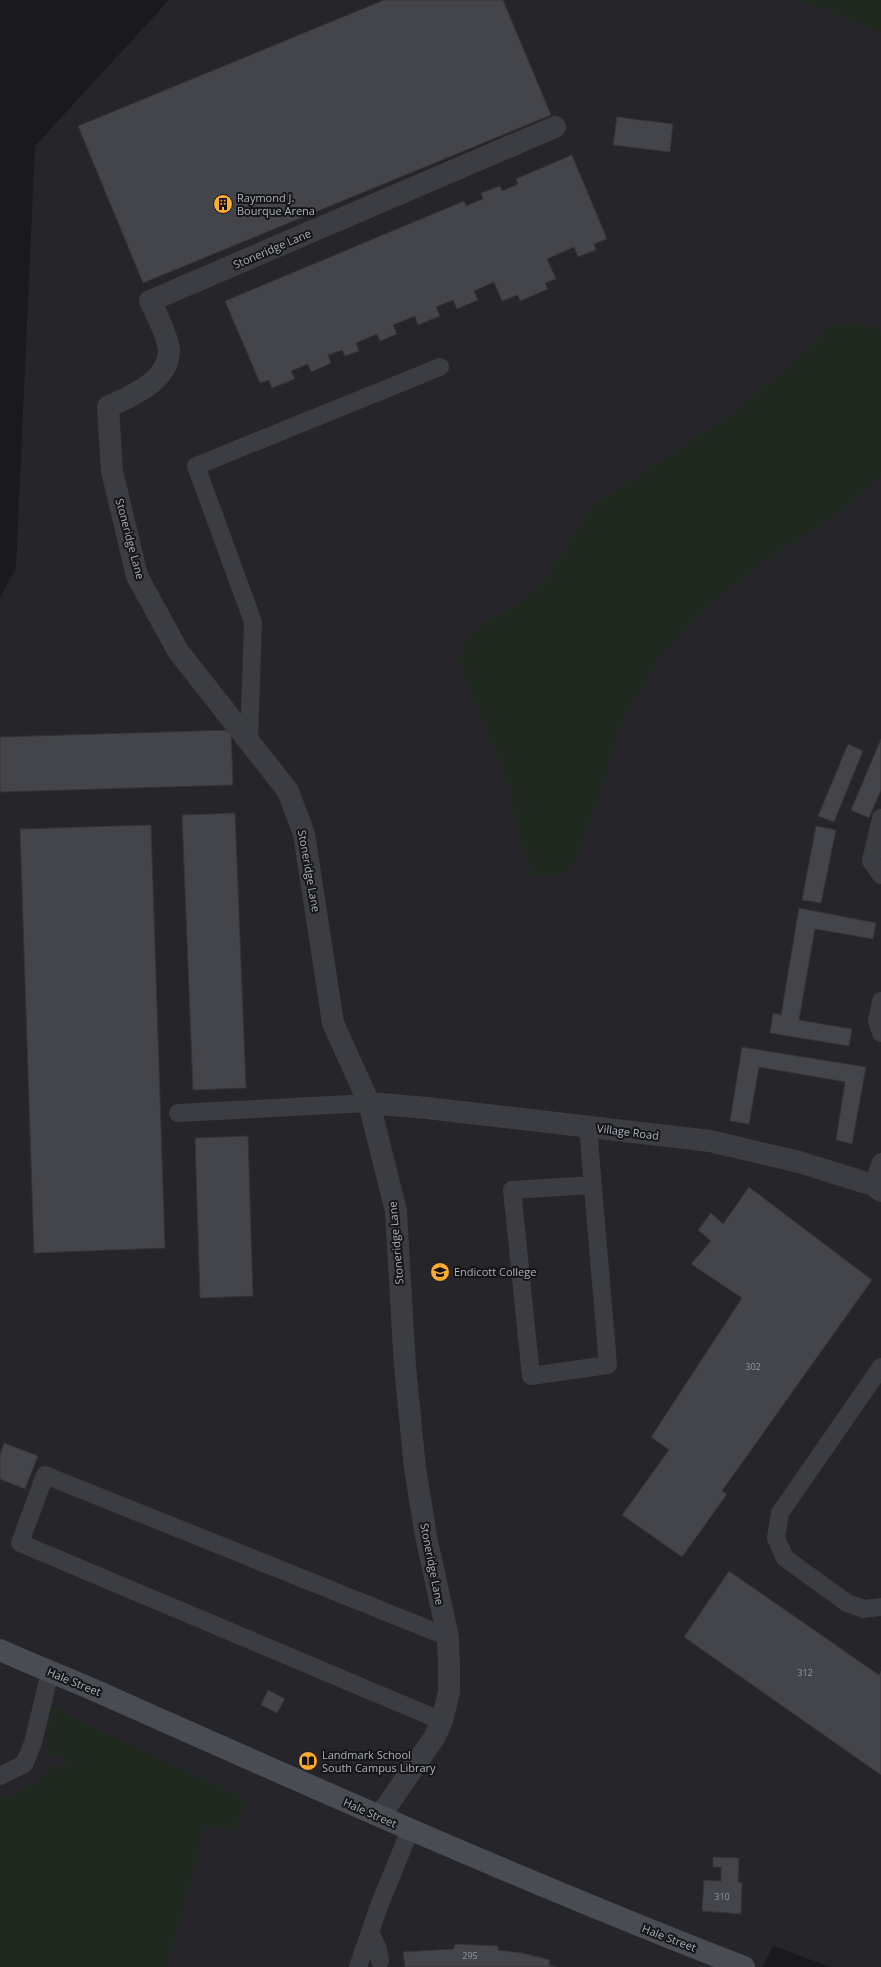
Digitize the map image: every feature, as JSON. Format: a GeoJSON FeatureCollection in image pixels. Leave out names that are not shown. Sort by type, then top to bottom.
{"type":"FeatureCollection","features":[{"type":"Feature","properties":{"kind":"main road","name":"Hale Street"},"geometry":{"type":"LineString","coordinates":[[0,1650],[96,1690],[410,1830],[623,1920],[744,1967]]}},
{"type":"Feature","properties":{"kind":"street","name":"Stoneridge Lane"},"geometry":{"type":"LineString","coordinates":[[380,1816],[434,1738],[442,1721],[449,1692],[448,1637],[426,1536],[415,1468],[405,1367],[396,1211],[369,1103],[334,1023],[304,834],[288,791],[178,652],[137,576],[112,471],[108,407],[139,392],[163,372],[169,351],[160,322],[150,302],[555,127]]}},
{"type":"Feature","properties":{"kind":"street","name":"Village Road"},"geometry":{"type":"LineString","coordinates":[[369,1103],[426,1108],[710,1141],[799,1162],[877,1188]]}},
{"type":"Feature","properties":{"kind":"lane"},"geometry":{"type":"LineString","coordinates":[[249,742],[253,622],[196,466],[440,367]]}},
{"type":"Feature","properties":{"kind":"lane"},"geometry":{"type":"LineString","coordinates":[[881,818],[871,861],[881,875]]}},
{"type":"Feature","properties":{"kind":"lane"},"geometry":{"type":"LineString","coordinates":[[881,1001],[877,1021],[881,1033]]}},
{"type":"Feature","properties":{"kind":"lane"},"geometry":{"type":"LineString","coordinates":[[178,1113],[369,1103]]}},
{"type":"Feature","properties":{"kind":"lane"},"geometry":{"type":"LineString","coordinates":[[588,1127],[608,1365],[531,1376],[512,1190],[592,1185]]}},
{"type":"Feature","properties":{"kind":"lane"},"geometry":{"type":"LineString","coordinates":[[877,1188],[881,1162]]}},
{"type":"Feature","properties":{"kind":"lane"},"geometry":{"type":"LineString","coordinates":[[881,1367],[780,1513],[776,1538],[785,1558],[847,1603],[864,1609],[881,1607]]}},
{"type":"Feature","properties":{"kind":"lane"},"geometry":{"type":"LineString","coordinates":[[442,1721],[20,1543],[45,1475],[448,1637]]}},
{"type":"Feature","properties":{"kind":"lane"},"geometry":{"type":"LineString","coordinates":[[0,1776],[24,1764],[33,1743],[50,1672]]}},
{"type":"Feature","properties":{"kind":"lane"},"geometry":{"type":"LineString","coordinates":[[358,1967],[379,1906],[410,1830]]}},
{"type":"Feature","properties":{"kind":"lane"},"geometry":{"type":"LineString","coordinates":[[370,1932],[378,1949],[380,1961]]}},
{"type":"Feature","properties":{"kind":"shaded area","name":"Endicott College"},"geometry":{"type":"Polygon","coordinates":[[[169,0],[881,0],[881,1967],[831,1967],[773,1946],[763,1967],[0,1967],[0,598],[16,568],[35,146],[169,0]]]}},
{"type":"Feature","properties":{"kind":"green space"},"geometry":{"type":"Polygon","coordinates":[[[801,0],[881,0],[881,33],[801,0]]]}},
{"type":"Feature","properties":{"kind":"green space"},"geometry":{"type":"Polygon","coordinates":[[[854,322],[871,326],[881,331],[881,477],[825,524],[766,559],[706,608],[658,659],[617,732],[603,786],[574,865],[558,876],[534,876],[518,836],[509,786],[459,663],[465,640],[485,623],[519,603],[544,582],[594,505],[733,413],[789,366],[829,328],[854,322]]]}},
{"type":"Feature","properties":{"kind":"green space"},"geometry":{"type":"Polygon","coordinates":[[[51,1706],[247,1800],[234,1832],[206,1824],[167,1967],[0,1967],[0,1798],[16,1794],[34,1784],[50,1768],[66,1764],[66,1758],[53,1756],[47,1750],[51,1706]]]}},
{"type":"Feature","properties":{"kind":"building","name":"Raymond J. Bourque Arena"},"geometry":{"type":"Polygon","coordinates":[[[384,0],[503,0],[551,115],[143,283],[78,126],[384,0]]]}},
{"type":"Feature","properties":{"kind":"building"},"geometry":{"type":"Polygon","coordinates":[[[617,117],[673,124],[670,152],[613,145],[617,117]]]}},
{"type":"Feature","properties":{"kind":"building"},"geometry":{"type":"Polygon","coordinates":[[[572,155],[607,239],[594,244],[596,250],[578,257],[574,247],[547,259],[556,279],[545,283],[548,289],[520,301],[518,295],[502,301],[494,282],[474,291],[478,300],[457,309],[453,300],[436,307],[440,316],[418,325],[415,316],[393,325],[397,334],[380,341],[377,334],[356,343],[359,351],[345,356],[342,350],[328,355],[331,363],[311,372],[308,364],[291,371],[295,379],[272,388],[269,380],[260,383],[225,301],[464,201],[466,206],[483,199],[481,193],[500,186],[502,191],[518,184],[516,179],[572,155]]]}},
{"type":"Feature","properties":{"kind":"building"},"geometry":{"type":"Polygon","coordinates":[[[231,730],[233,785],[0,792],[0,737],[231,730]]]}},
{"type":"Feature","properties":{"kind":"building"},"geometry":{"type":"Polygon","coordinates":[[[881,739],[881,790],[869,818],[851,810],[881,739]]]}},
{"type":"Feature","properties":{"kind":"building"},"geometry":{"type":"Polygon","coordinates":[[[848,744],[863,751],[834,822],[818,816],[848,744]]]}},
{"type":"Feature","properties":{"kind":"building"},"geometry":{"type":"Polygon","coordinates":[[[235,813],[246,1088],[193,1090],[182,815],[235,813]]]}},
{"type":"Feature","properties":{"kind":"building"},"geometry":{"type":"Polygon","coordinates":[[[151,825],[165,1248],[34,1253],[20,829],[151,825]]]}},
{"type":"Feature","properties":{"kind":"building"},"geometry":{"type":"Polygon","coordinates":[[[816,826],[836,830],[821,903],[802,900],[816,826]]]}},
{"type":"Feature","properties":{"kind":"building"},"geometry":{"type":"Polygon","coordinates":[[[799,908],[876,923],[873,939],[815,929],[799,1020],[852,1029],[849,1046],[770,1033],[773,1013],[781,1015],[799,908]]]}},
{"type":"Feature","properties":{"kind":"building"},"geometry":{"type":"Polygon","coordinates":[[[742,1047],[866,1067],[852,1144],[836,1140],[845,1082],[759,1067],[749,1124],[730,1121],[742,1047]]]}},
{"type":"Feature","properties":{"kind":"building"},"geometry":{"type":"Polygon","coordinates":[[[248,1136],[253,1296],[200,1298],[195,1138],[248,1136]]]}},
{"type":"Feature","properties":{"kind":"building"},"geometry":{"type":"Polygon","coordinates":[[[749,1187],[872,1280],[722,1491],[727,1494],[682,1557],[622,1515],[669,1450],[651,1437],[742,1298],[691,1264],[711,1241],[698,1230],[711,1213],[723,1224],[749,1187]]]}},
{"type":"Feature","properties":{"kind":"building"},"geometry":{"type":"Polygon","coordinates":[[[4,1443],[38,1456],[25,1489],[0,1479],[0,1455],[4,1443]]]}},
{"type":"Feature","properties":{"kind":"building"},"geometry":{"type":"Polygon","coordinates":[[[729,1571],[879,1675],[881,1671],[881,1775],[684,1637],[729,1571]]]}},
{"type":"Feature","properties":{"kind":"building"},"geometry":{"type":"Polygon","coordinates":[[[268,1690],[285,1699],[277,1713],[261,1705],[268,1690]]]}},
{"type":"Feature","properties":{"kind":"building"},"geometry":{"type":"Polygon","coordinates":[[[713,1857],[739,1858],[738,1882],[742,1883],[741,1914],[702,1911],[704,1880],[721,1881],[721,1867],[713,1867],[713,1857]]]}},
{"type":"Feature","properties":{"kind":"building"},"geometry":{"type":"Polygon","coordinates":[[[455,1944],[498,1946],[498,1950],[522,1953],[550,1960],[549,1965],[556,1967],[405,1967],[403,1952],[454,1949],[455,1944]]]}},
{"type":"Feature","properties":{"kind":"place","name":"Raymond J. Bourque Arena"},"geometry":{"type":"Point","coordinates":[223,204]}},
{"type":"Feature","properties":{"kind":"place","name":"Endicott College"},"geometry":{"type":"Point","coordinates":[440,1272]}},
{"type":"Feature","properties":{"kind":"place","name":"Landmark School South Campus Library"},"geometry":{"type":"Point","coordinates":[308,1761]}}]}
